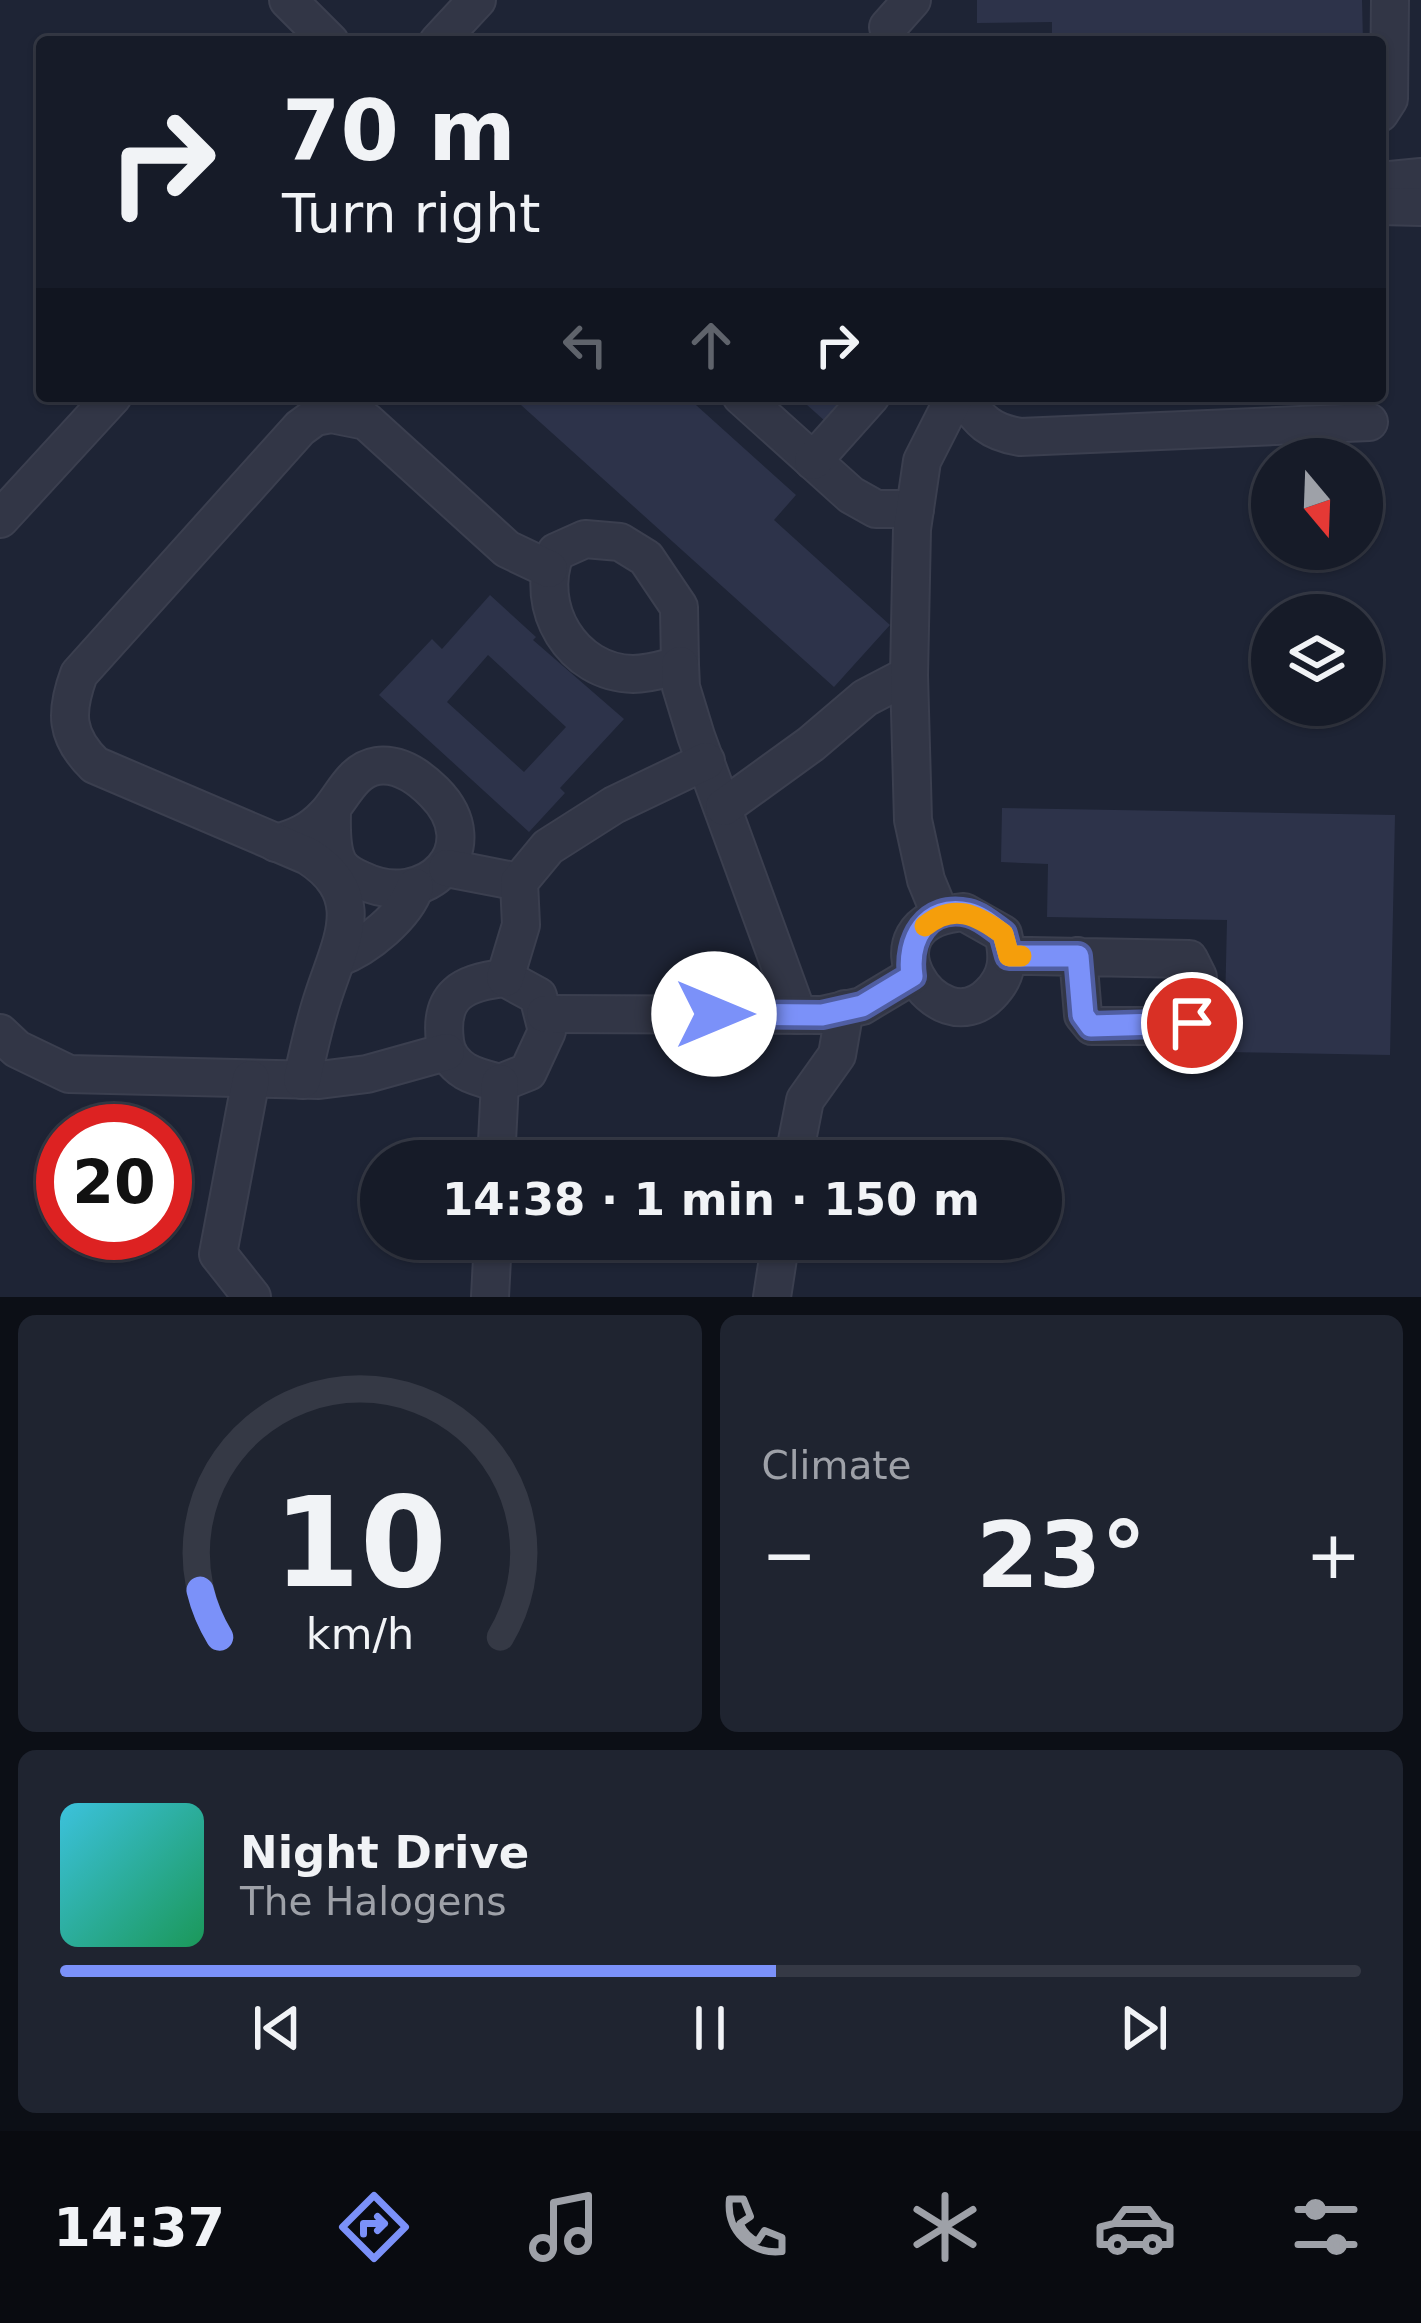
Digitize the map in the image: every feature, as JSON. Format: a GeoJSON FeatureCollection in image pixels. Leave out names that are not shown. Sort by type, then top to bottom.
{"type":"FeatureCollection","features":[{"type":"Feature","properties":{"kind":"lane"},"geometry":{"type":"LineString","coordinates":[[288,0],[324,36]]}},
{"type":"Feature","properties":{"kind":"lane"},"geometry":{"type":"LineString","coordinates":[[444,36],[477,0]]}},
{"type":"Feature","properties":{"kind":"lane"},"geometry":{"type":"LineString","coordinates":[[1386,104],[1390,0]]}},
{"type":"Feature","properties":{"kind":"lane"},"geometry":{"type":"LineString","coordinates":[[1386,180],[1421,177]]}},
{"type":"Feature","properties":{"kind":"lane"},"geometry":{"type":"LineString","coordinates":[[1386,206],[1421,207]]}},
{"type":"Feature","properties":{"kind":"lane"},"geometry":{"type":"LineString","coordinates":[[0,519],[107,402]]}},
{"type":"Feature","properties":{"kind":"lane"},"geometry":{"type":"LineString","coordinates":[[748,402],[851,495],[876,509],[915,509]]}},
{"type":"Feature","properties":{"kind":"lane"},"geometry":{"type":"LineString","coordinates":[[812,461],[866,402]]}},
{"type":"Feature","properties":{"kind":"lane"},"geometry":{"type":"LineString","coordinates":[[940,914],[926,880],[913,820],[910,675],[915,509],[922,461],[956,402]]}},
{"type":"Feature","properties":{"kind":"lane"},"geometry":{"type":"LineString","coordinates":[[964,402],[994,433],[1020,437],[1369,422]]}},
{"type":"Feature","properties":{"kind":"lane"},"geometry":{"type":"LineString","coordinates":[[277,843],[312,828],[358,774],[393,765],[421,780],[440,798],[455,843],[447,868],[431,882],[382,890],[95,765],[71,737],[69,713],[79,674],[102,645],[300,428],[315,417],[331,414],[366,421],[507,549],[549,569]]}},
{"type":"Feature","properties":{"kind":"lane"},"geometry":{"type":"LineString","coordinates":[[680,664],[628,674],[571,646],[556,626],[549,569],[556,552],[585,538],[620,542],[646,558],[679,608],[681,687],[798,1015]]}},
{"type":"Feature","properties":{"kind":"lane"},"geometry":{"type":"LineString","coordinates":[[724,807],[865,698],[910,675]]}},
{"type":"Feature","properties":{"kind":"lane"},"geometry":{"type":"LineString","coordinates":[[505,978],[521,926],[519,883],[548,847],[614,805],[706,761]]}},
{"type":"Feature","properties":{"kind":"lane"},"geometry":{"type":"LineString","coordinates":[[302,1080],[314,1025],[348,924],[332,809]]}},
{"type":"Feature","properties":{"kind":"lane"},"geometry":{"type":"LineString","coordinates":[[447,868],[519,883]]}},
{"type":"Feature","properties":{"kind":"lane"},"geometry":{"type":"LineString","coordinates":[[338,958],[409,904],[415,887]]}},
{"type":"Feature","properties":{"kind":"lane"},"geometry":{"type":"LineString","coordinates":[[964,912],[1003,934],[1009,956],[1002,982],[983,1002],[956,1007],[930,997],[912,976],[909,954],[915,934],[940,914],[964,912]]}},
{"type":"Feature","properties":{"kind":"lane"},"geometry":{"type":"LineString","coordinates":[[1009,956],[1078,956]]}},
{"type":"Feature","properties":{"kind":"lane"},"geometry":{"type":"LineString","coordinates":[[545,1014],[798,1015],[862,1006],[912,976]]}},
{"type":"Feature","properties":{"kind":"lane"},"geometry":{"type":"LineString","coordinates":[[505,978],[538,996],[547,1031],[528,1072],[500,1083],[461,1069],[446,1052],[442,1024],[447,1002],[465,988],[505,978]]}},
{"type":"Feature","properties":{"kind":"lane"},"geometry":{"type":"LineString","coordinates":[[797,1140],[805,1100],[837,1055],[845,1010]]}},
{"type":"Feature","properties":{"kind":"lane"},"geometry":{"type":"LineString","coordinates":[[0,1033],[17,1049],[69,1074],[302,1080],[367,1074],[446,1052]]}},
{"type":"Feature","properties":{"kind":"lane"},"geometry":{"type":"LineString","coordinates":[[251,1078],[218,1254],[253,1297]]}},
{"type":"Feature","properties":{"kind":"lane"},"geometry":{"type":"LineString","coordinates":[[497,1140],[500,1083]]}},
{"type":"Feature","properties":{"kind":"lane"},"geometry":{"type":"LineString","coordinates":[[490,1297],[492,1260]]}},
{"type":"Feature","properties":{"kind":"lane"},"geometry":{"type":"LineString","coordinates":[[772,1297],[778,1260]]}},
{"type":"Feature","properties":{"kind":"building"},"geometry":{"type":"Polygon","coordinates":[[[977,0],[1362,0],[1363,36],[1052,36],[1052,22],[977,23],[977,0]]]}},
{"type":"Feature","properties":{"kind":"building"},"geometry":{"type":"Polygon","coordinates":[[[518,402],[693,402],[796,495],[774,520],[890,625],[834,687],[518,402]]]}},
{"type":"Feature","properties":{"kind":"building"},"geometry":{"type":"Polygon","coordinates":[[[804,402],[842,402],[825,421],[804,402]]]}},
{"type":"Feature","properties":{"kind":"building"},"geometry":{"type":"Polygon","coordinates":[[[490,595],[536,637],[533,640],[624,719],[560,788],[565,793],[529,832],[379,695],[432,639],[442,649],[490,595]],[[488,655],[447,702],[524,772],[566,727],[488,655]]]}},
{"type":"Feature","properties":{"kind":"building"},"geometry":{"type":"Polygon","coordinates":[[[1002,808],[1395,815],[1390,1055],[1224,1052],[1227,920],[1047,917],[1048,864],[1001,862],[1002,808]]]}},
{"type":"Feature","properties":{"kind":"slow traffic"},"geometry":{"type":"LineString","coordinates":[[925,926],[940,914],[964,912],[1003,934],[1009,956],[1021,956]]}},
{"type":"Feature","properties":{"kind":"route"},"geometry":{"type":"LineString","coordinates":[[714,1014],[822,1015],[862,1006],[912,976],[909,954],[915,934],[940,914],[964,912],[1003,934],[1009,956],[1078,956],[1083,1015],[1091,1026],[1192,1023]]}}]}
